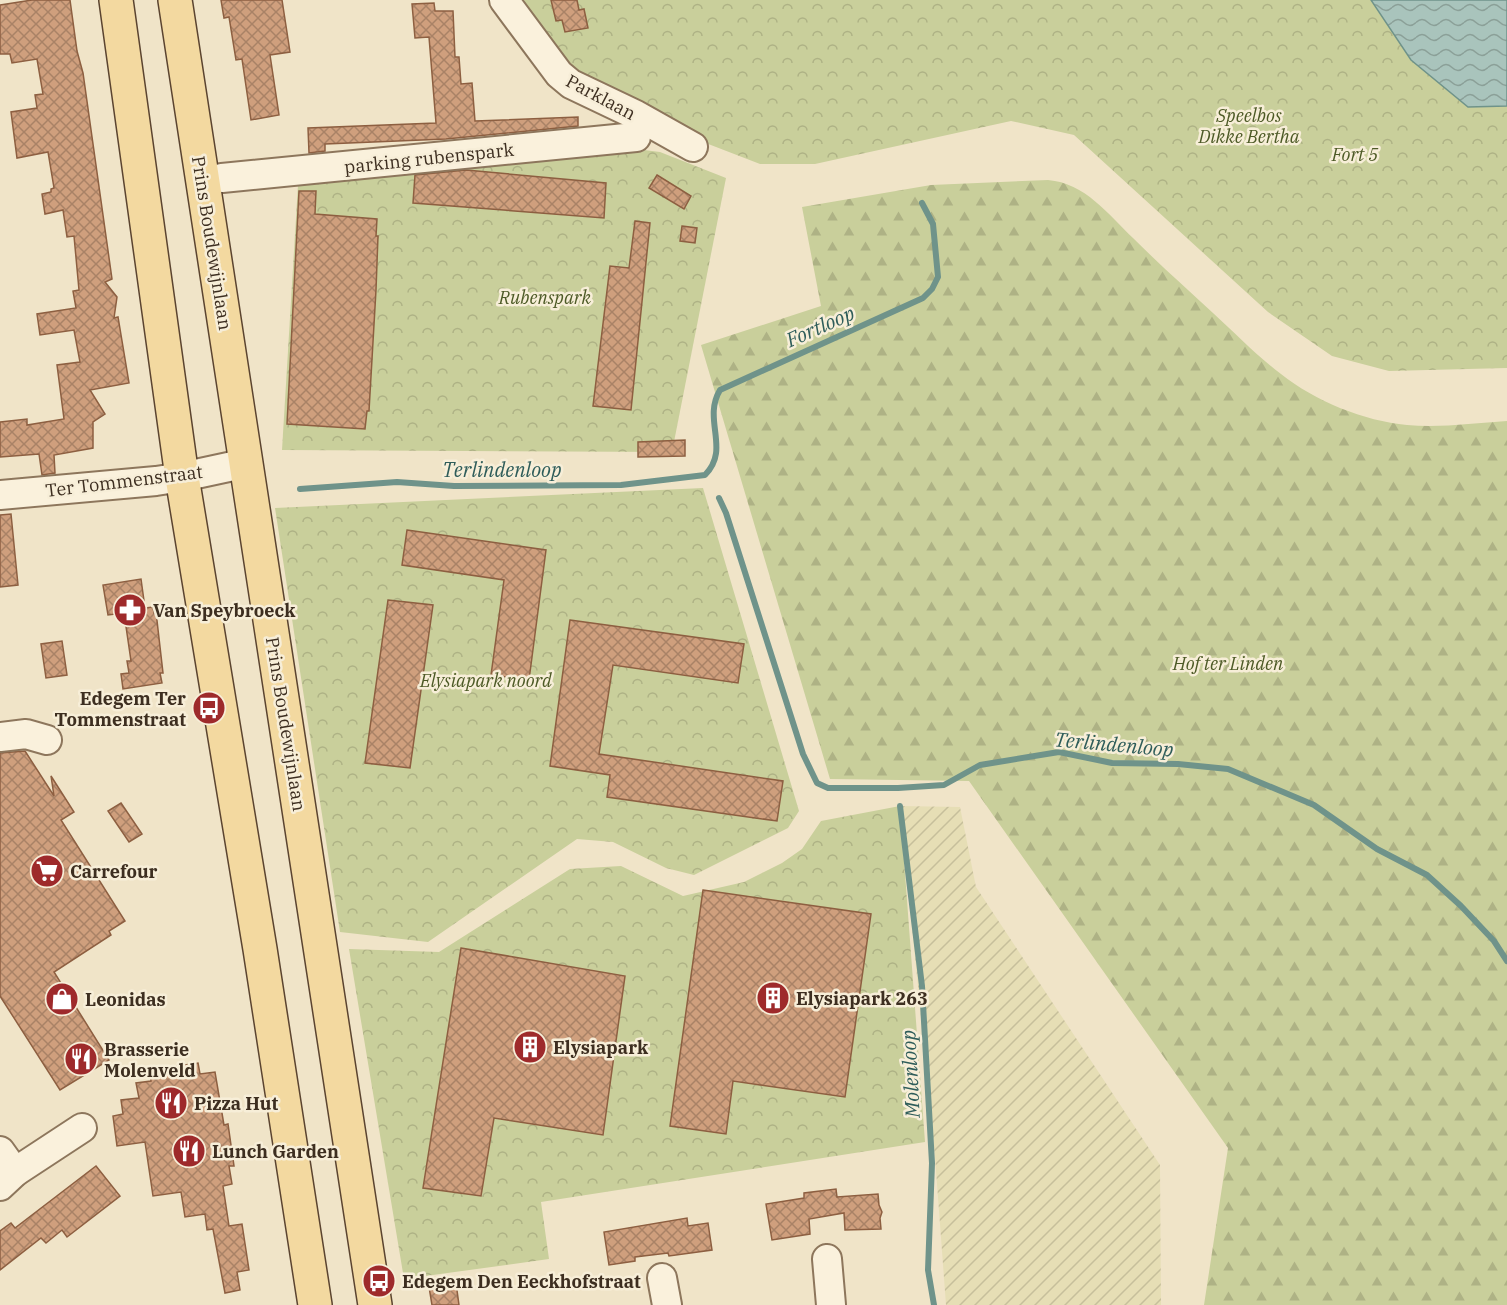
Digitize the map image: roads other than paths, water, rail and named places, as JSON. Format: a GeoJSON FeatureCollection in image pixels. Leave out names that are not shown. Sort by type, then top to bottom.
{"type":"FeatureCollection","features":[{"type":"Feature","properties":{"kind":"main road"},"geometry":{"type":"LineString","coordinates":[[116,0],[182,477],[260,949],[315,1305]]}},
{"type":"Feature","properties":{"kind":"main road","name":"Prins Boudewijnlaan"},"geometry":{"type":"LineString","coordinates":[[175,0],[375,1305]]}},
{"type":"Feature","properties":{"kind":"street","name":"Parklaan"},"geometry":{"type":"LineString","coordinates":[[504,0],[559,74],[572,84],[636,115],[693,147]]}},
{"type":"Feature","properties":{"kind":"street","name":"parking rubenspark"},"geometry":{"type":"LineString","coordinates":[[222,178],[636,137]]}},
{"type":"Feature","properties":{"kind":"street","name":"Ter Tommenstraat"},"geometry":{"type":"LineString","coordinates":[[0,495],[182,477],[247,463]]}},
{"type":"Feature","properties":{"kind":"street"},"geometry":{"type":"LineString","coordinates":[[0,737],[26,734],[47,740]]}},
{"type":"Feature","properties":{"kind":"street"},"geometry":{"type":"LineString","coordinates":[[5,1170],[82,1128]]}},
{"type":"Feature","properties":{"kind":"street"},"geometry":{"type":"LineString","coordinates":[[827,1259],[831,1305]]}},
{"type":"Feature","properties":{"kind":"water"},"geometry":{"type":"Polygon","coordinates":[[[1371,0],[1507,0],[1507,106],[1468,107],[1411,60],[1371,0]]]}},
{"type":"Feature","properties":{"kind":"waterway","name":"Fortloop"},"geometry":{"type":"LineString","coordinates":[[300,489],[397,482],[454,486],[621,485],[705,475],[716,455],[714,412],[715,401],[720,390],[923,298],[932,289],[938,277],[933,224],[922,203]]}},
{"type":"Feature","properties":{"kind":"waterway","name":"Terlindenloop"},"geometry":{"type":"LineString","coordinates":[[719,498],[726,513],[803,754],[817,783],[828,788],[898,788],[944,785],[980,765],[1059,752],[1112,763],[1178,764],[1228,769],[1314,805],[1377,849],[1427,875],[1494,941],[1507,961]]}},
{"type":"Feature","properties":{"kind":"waterway","name":"Molenloop"},"geometry":{"type":"LineString","coordinates":[[900,806],[922,986],[932,1163],[928,1270],[934,1305]]}},
{"type":"Feature","properties":{"kind":"place","name":"Van Speybroeck"},"geometry":{"type":"Point","coordinates":[130,610]}},
{"type":"Feature","properties":{"kind":"place","name":"Edegem Ter Tommenstraat"},"geometry":{"type":"Point","coordinates":[209,708]}},
{"type":"Feature","properties":{"kind":"place","name":"Carrefour"},"geometry":{"type":"Point","coordinates":[47,871]}},
{"type":"Feature","properties":{"kind":"place","name":"Elysiapark 263"},"geometry":{"type":"Point","coordinates":[773,998]}},
{"type":"Feature","properties":{"kind":"place","name":"Leonidas"},"geometry":{"type":"Point","coordinates":[62,999]}},
{"type":"Feature","properties":{"kind":"place","name":"Elysiapark"},"geometry":{"type":"Point","coordinates":[530,1047]}},
{"type":"Feature","properties":{"kind":"place","name":"Brasserie Molenveld"},"geometry":{"type":"Point","coordinates":[81,1059]}},
{"type":"Feature","properties":{"kind":"place","name":"Pizza Hut"},"geometry":{"type":"Point","coordinates":[171,1103]}},
{"type":"Feature","properties":{"kind":"place","name":"Lunch Garden"},"geometry":{"type":"Point","coordinates":[189,1151]}},
{"type":"Feature","properties":{"kind":"place","name":"Edegem Den Eeckhofstraat"},"geometry":{"type":"Point","coordinates":[379,1281]}},
{"type":"Feature","properties":{"kind":"park label","name":"Speelbos Dikke Bertha"},"geometry":{"type":"Point","coordinates":[1249,125]}},
{"type":"Feature","properties":{"kind":"park label","name":"Fort 5"},"geometry":{"type":"Point","coordinates":[1355,154]}},
{"type":"Feature","properties":{"kind":"park label","name":"Rubenspark"},"geometry":{"type":"Point","coordinates":[545,297]}},
{"type":"Feature","properties":{"kind":"park label","name":"Hof ter Linden"},"geometry":{"type":"Point","coordinates":[1228,663]}},
{"type":"Feature","properties":{"kind":"park label","name":"Elysiapark noord"},"geometry":{"type":"Point","coordinates":[486,680]}}]}
